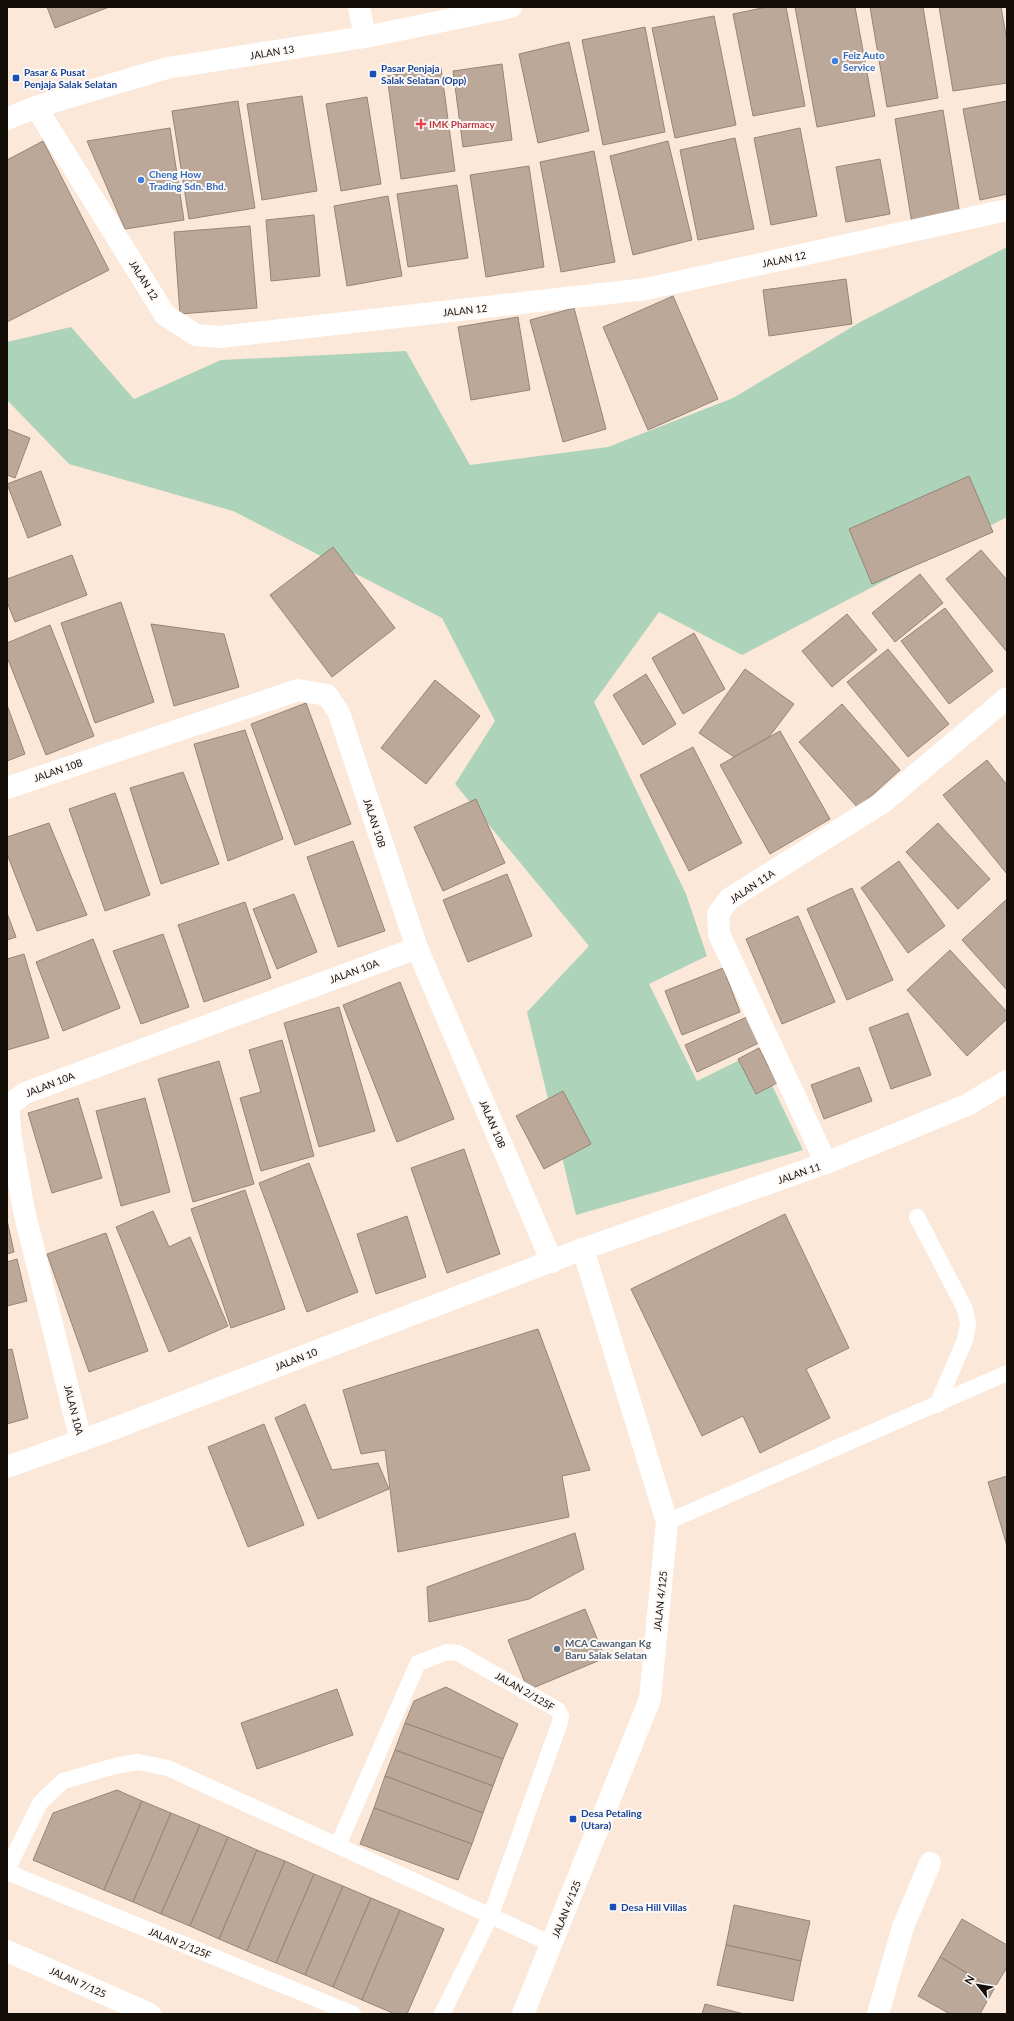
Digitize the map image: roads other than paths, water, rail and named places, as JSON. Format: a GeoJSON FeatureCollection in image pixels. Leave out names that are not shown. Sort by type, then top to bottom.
{"type":"FeatureCollection","features":[{"type":"Feature","properties":{"kind":"street"},"geometry":{"type":"LineString","coordinates":[[359,7],[366,37]]}},
{"type":"Feature","properties":{"kind":"street","name":"JALAN 13"},"geometry":{"type":"LineString","coordinates":[[7,119],[36,107],[168,68],[366,37],[511,7]]}},
{"type":"Feature","properties":{"kind":"street","name":"JALAN 12"},"geometry":{"type":"LineString","coordinates":[[36,107],[166,315],[196,335],[220,337],[646,289],[1007,210]]}},
{"type":"Feature","properties":{"kind":"street","name":"JALAN 10B"},"geometry":{"type":"LineString","coordinates":[[7,788],[298,690],[326,695],[339,713],[417,948],[552,1262]]}},
{"type":"Feature","properties":{"kind":"street","name":"JALAN 11A"},"geometry":{"type":"LineString","coordinates":[[826,1163],[719,934],[718,914],[729,899],[882,803],[1007,698]]}},
{"type":"Feature","properties":{"kind":"street","name":"JALAN 10A"},"geometry":{"type":"LineString","coordinates":[[81,1441],[24,1211],[11,1138],[8,1106],[25,1093],[417,948]]}},
{"type":"Feature","properties":{"kind":"street","name":"JALAN 11"},"geometry":{"type":"LineString","coordinates":[[583,1249],[826,1163],[967,1105],[1007,1080]]}},
{"type":"Feature","properties":{"kind":"street","name":"JALAN 10"},"geometry":{"type":"LineString","coordinates":[[7,1467],[81,1441],[583,1249]]}},
{"type":"Feature","properties":{"kind":"street","name":"JALAN 4/125"},"geometry":{"type":"LineString","coordinates":[[523,2014],[650,1699],[667,1522],[583,1249]]}},
{"type":"Feature","properties":{"kind":"street"},"geometry":{"type":"LineString","coordinates":[[878,2014],[903,1927],[930,1863]]}},
{"type":"Feature","properties":{"kind":"street","name":"JALAN 7/125"},"geometry":{"type":"LineString","coordinates":[[7,1951],[150,2014]]}},
{"type":"Feature","properties":{"kind":"lane"},"geometry":{"type":"LineString","coordinates":[[916,1217],[965,1309],[968,1324],[964,1340],[937,1405]]}},
{"type":"Feature","properties":{"kind":"lane"},"geometry":{"type":"LineString","coordinates":[[667,1522],[937,1405],[1007,1373]]}},
{"type":"Feature","properties":{"kind":"lane","name":"JALAN 2/125F"},"geometry":{"type":"LineString","coordinates":[[338,1845],[414,1668],[423,1661],[447,1652],[458,1653],[554,1706],[558,1710],[561,1716],[491,1915],[442,2014]]}},
{"type":"Feature","properties":{"kind":"lane"},"geometry":{"type":"LineString","coordinates":[[7,1871],[40,1803],[63,1781],[115,1766],[138,1762],[168,1768],[552,1944]]}},
{"type":"Feature","properties":{"kind":"lane","name":"JALAN 2/125F"},"geometry":{"type":"LineString","coordinates":[[7,1871],[353,2014]]}},
{"type":"Feature","properties":{"kind":"place","name":"Feiz Auto Service"},"geometry":{"type":"Point","coordinates":[835,61]}},
{"type":"Feature","properties":{"kind":"place","name":"Pasar Penjaja Salak Selatan (Opp)"},"geometry":{"type":"Point","coordinates":[373,74]}},
{"type":"Feature","properties":{"kind":"place","name":"Pasar & Pusat Penjaja Salak Selatan"},"geometry":{"type":"Point","coordinates":[16,78]}},
{"type":"Feature","properties":{"kind":"place","name":"IMK Pharmacy"},"geometry":{"type":"Point","coordinates":[421,124]}},
{"type":"Feature","properties":{"kind":"place","name":"Cheng How Trading Sdn. Bhd."},"geometry":{"type":"Point","coordinates":[141,180]}},
{"type":"Feature","properties":{"kind":"place","name":"MCA Cawangan Kg Baru Salak Selatan"},"geometry":{"type":"Point","coordinates":[557,1649]}},
{"type":"Feature","properties":{"kind":"place","name":"Desa Petaling (Utara)"},"geometry":{"type":"Point","coordinates":[573,1819]}},
{"type":"Feature","properties":{"kind":"place","name":"Desa Hill Villas"},"geometry":{"type":"Point","coordinates":[613,1907]}}]}
